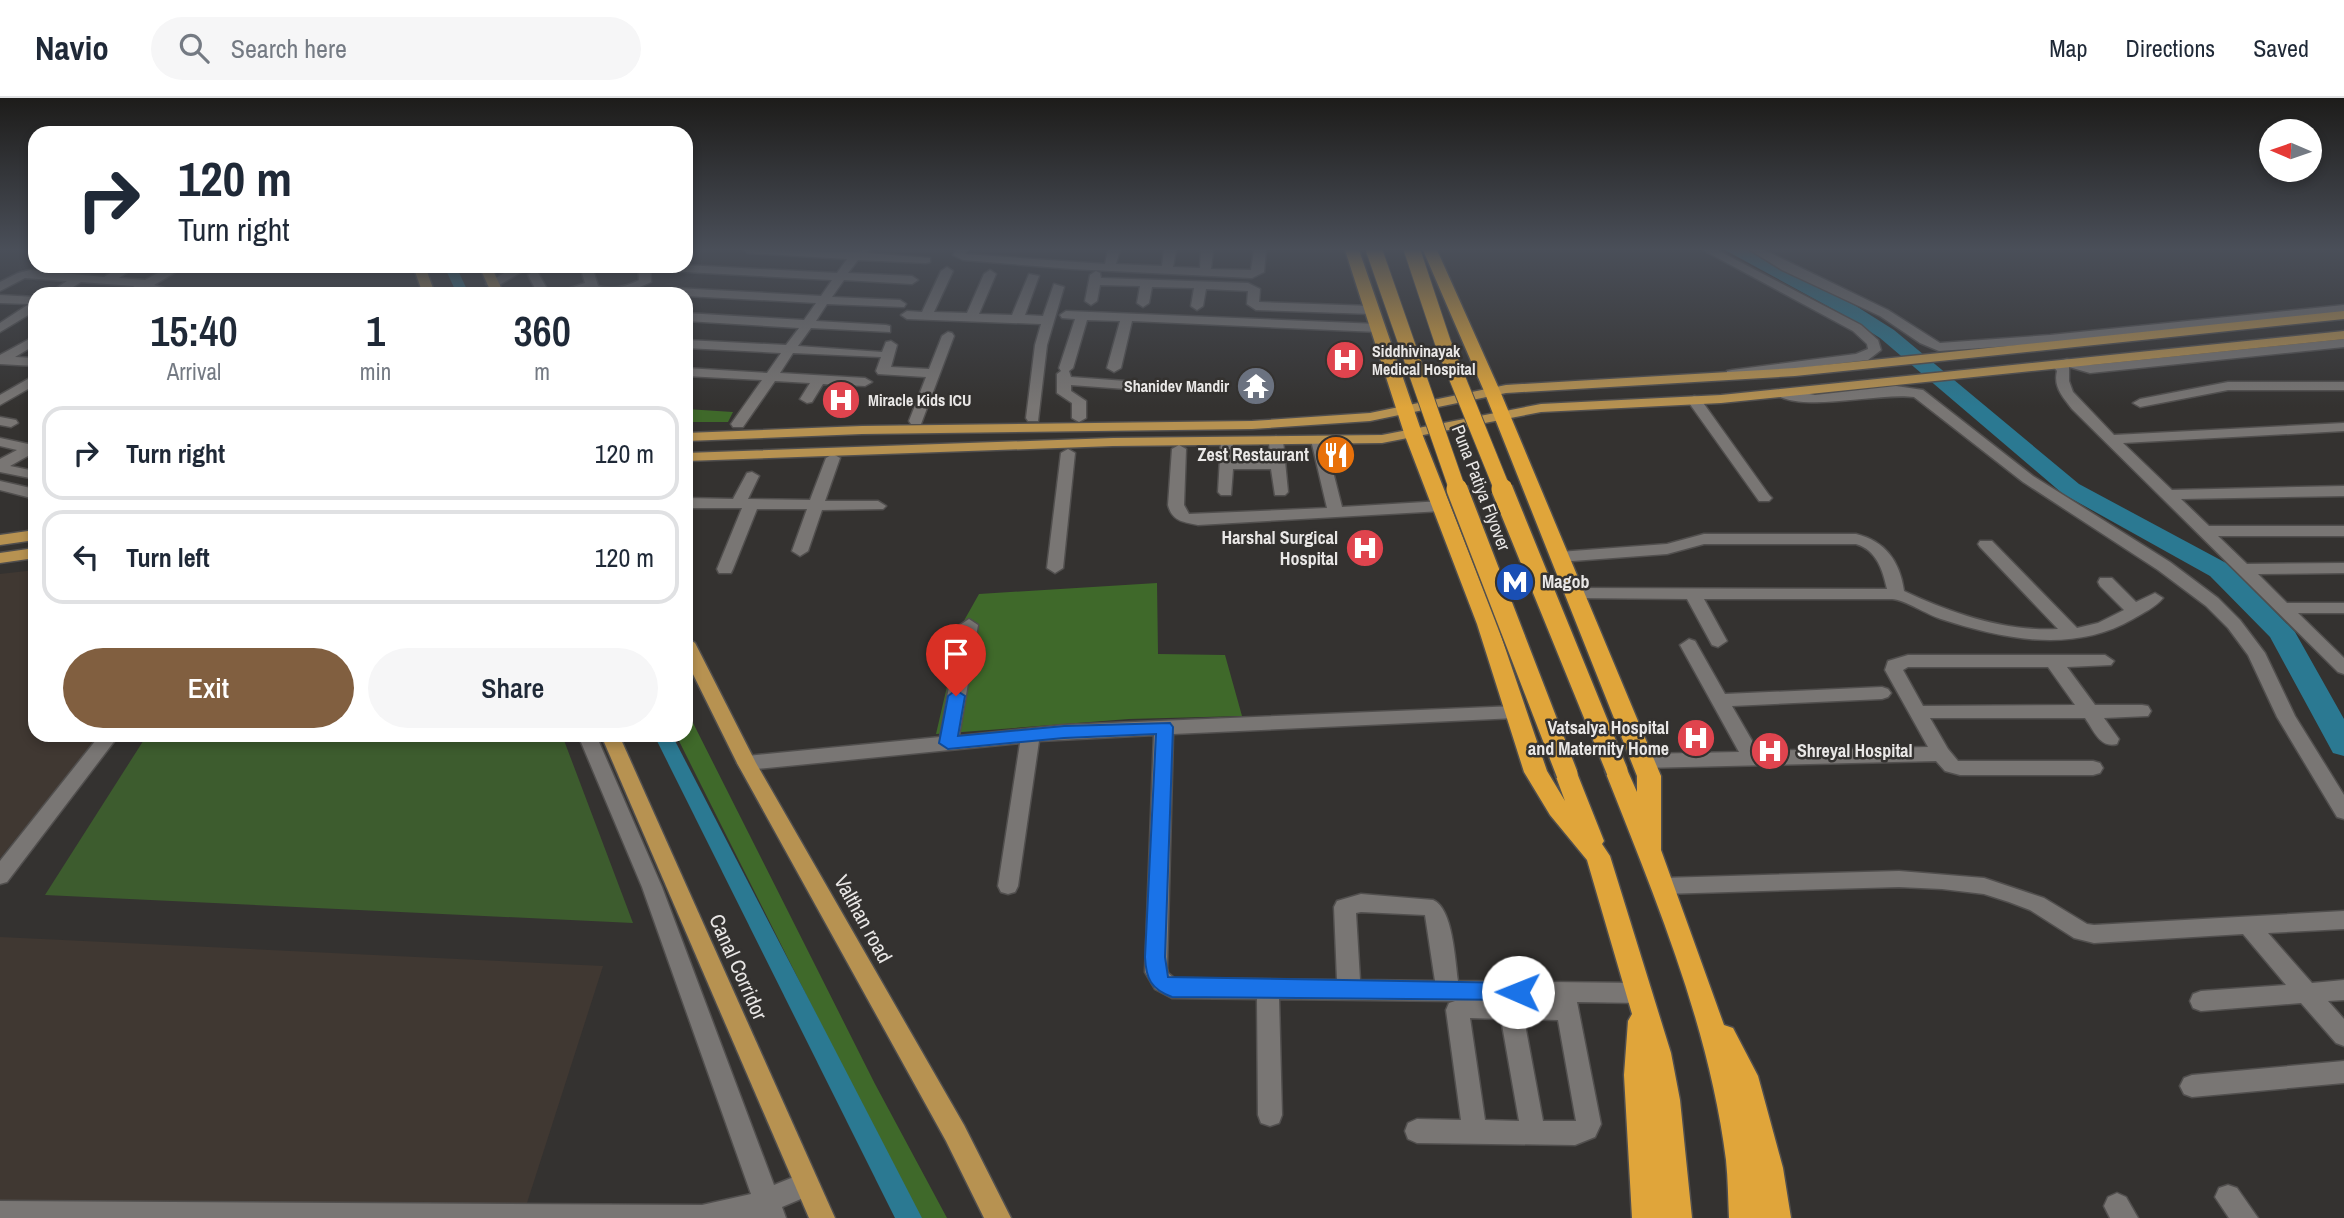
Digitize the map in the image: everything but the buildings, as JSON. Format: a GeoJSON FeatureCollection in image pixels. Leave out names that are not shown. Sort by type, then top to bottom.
{"type":"FeatureCollection","features":[{"type":"Feature","properties":{"kind":"highway"},"geometry":{"type":"LineString","coordinates":[[1369,302],[1414,436],[1487,624],[1536,772],[1558,809],[1598,856]]}},
{"type":"Feature","properties":{"kind":"highway","name":"Puna Patiya Flyover"},"geometry":{"type":"LineString","coordinates":[[1392,302],[1441,447],[1598,856],[1642,998],[1667,1100],[1676,1218]]}},
{"type":"Feature","properties":{"kind":"highway","name":"Puna Patiya Flyover"},"geometry":{"type":"LineString","coordinates":[[1429,302],[1443,343],[1649,850],[1703,1002]]}},
{"type":"Feature","properties":{"kind":"highway"},"geometry":{"type":"LineString","coordinates":[[1453,302],[1502,415],[1649,776],[1649,850]]}},
{"type":"Feature","properties":{"kind":"highway"},"geometry":{"type":"LineString","coordinates":[[1642,998],[1638,1074],[1648,1218]]}},
{"type":"Feature","properties":{"kind":"highway"},"geometry":{"type":"LineString","coordinates":[[1703,1002],[1724,1073],[1741,1160],[1745,1218]]}},
{"type":"Feature","properties":{"kind":"highway"},"geometry":{"type":"LineString","coordinates":[[1703,1002],[1744,1076],[1768,1168],[1775,1218]]}},
{"type":"Feature","properties":{"kind":"main road"},"geometry":{"type":"LineString","coordinates":[[693,459],[1112,435],[1370,417],[1492,391],[1795,372],[2344,315]]}},
{"type":"Feature","properties":{"kind":"main road"},"geometry":{"type":"LineString","coordinates":[[693,437],[862,430],[1249,440],[1382,439],[1414,436],[1541,408],[1810,391],[2344,335]]}},
{"type":"Feature","properties":{"kind":"main road"},"geometry":{"type":"LineString","coordinates":[[693,425],[1167,418],[1252,425]]}},
{"type":"Feature","properties":{"kind":"main road"},"geometry":{"type":"LineString","coordinates":[[693,459],[1068,453],[1179,449],[1249,440]]}},
{"type":"Feature","properties":{"kind":"main road"},"geometry":{"type":"LineString","coordinates":[[0,531],[28,527]]}},
{"type":"Feature","properties":{"kind":"main road"},"geometry":{"type":"LineString","coordinates":[[0,540],[28,536]]}},
{"type":"Feature","properties":{"kind":"main road"},"geometry":{"type":"LineString","coordinates":[[0,558],[28,554]]}},
{"type":"Feature","properties":{"kind":"main road"},"geometry":{"type":"LineString","coordinates":[[0,570],[28,567]]}},
{"type":"Feature","properties":{"kind":"main road","name":"Valthan road"},"geometry":{"type":"LineString","coordinates":[[693,657],[747,763],[955,1133],[998,1218]]}},
{"type":"Feature","properties":{"kind":"main road","name":"Canal Corridor"},"geometry":{"type":"LineString","coordinates":[[613,742],[822,1218]]}},
{"type":"Feature","properties":{"kind":"street"},"geometry":{"type":"LineString","coordinates":[[738,424],[822,302]]}},
{"type":"Feature","properties":{"kind":"street"},"geometry":{"type":"LineString","coordinates":[[842,302],[904,310],[926,316],[1047,320]]}},
{"type":"Feature","properties":{"kind":"street"},"geometry":{"type":"LineString","coordinates":[[926,316],[932,302]]}},
{"type":"Feature","properties":{"kind":"street"},"geometry":{"type":"LineString","coordinates":[[971,317],[978,302]]}},
{"type":"Feature","properties":{"kind":"street"},"geometry":{"type":"LineString","coordinates":[[1017,319],[1023,302]]}},
{"type":"Feature","properties":{"kind":"street"},"geometry":{"type":"LineString","coordinates":[[1033,418],[1041,345],[1053,302]]}},
{"type":"Feature","properties":{"kind":"street"},"geometry":{"type":"LineString","coordinates":[[1253,302],[1256,306],[1375,319]]}},
{"type":"Feature","properties":{"kind":"street"},"geometry":{"type":"LineString","coordinates":[[1710,377],[1856,358],[1868,356],[1875,350],[1873,343],[1857,328],[1808,302]]}},
{"type":"Feature","properties":{"kind":"street"},"geometry":{"type":"LineString","coordinates":[[1862,302],[1901,323],[1924,341],[1940,346],[2050,339],[2344,309]]}},
{"type":"Feature","properties":{"kind":"street"},"geometry":{"type":"LineString","coordinates":[[4,323],[28,308]]}},
{"type":"Feature","properties":{"kind":"street"},"geometry":{"type":"LineString","coordinates":[[1066,315],[1127,318],[1375,319]]}},
{"type":"Feature","properties":{"kind":"street"},"geometry":{"type":"LineString","coordinates":[[1079,418],[1079,401],[1064,393],[1065,374],[1082,315]]}},
{"type":"Feature","properties":{"kind":"street"},"geometry":{"type":"LineString","coordinates":[[693,317],[886,329]]}},
{"type":"Feature","properties":{"kind":"street"},"geometry":{"type":"LineString","coordinates":[[1114,368],[1127,318]]}},
{"type":"Feature","properties":{"kind":"street"},"geometry":{"type":"LineString","coordinates":[[916,421],[948,336]]}},
{"type":"Feature","properties":{"kind":"street"},"geometry":{"type":"LineString","coordinates":[[2344,343],[2090,369],[2062,364],[2061,378],[2063,387],[2110,439],[2284,608],[2335,651],[2344,668]]}},
{"type":"Feature","properties":{"kind":"street"},"geometry":{"type":"LineString","coordinates":[[3,356],[28,344]]}},
{"type":"Feature","properties":{"kind":"street"},"geometry":{"type":"LineString","coordinates":[[693,344],[877,354]]}},
{"type":"Feature","properties":{"kind":"street"},"geometry":{"type":"LineString","coordinates":[[891,345],[883,371],[934,373]]}},
{"type":"Feature","properties":{"kind":"street"},"geometry":{"type":"LineString","coordinates":[[3,356],[28,355]]}},
{"type":"Feature","properties":{"kind":"street"},"geometry":{"type":"LineString","coordinates":[[3,356],[28,361]]}},
{"type":"Feature","properties":{"kind":"street"},"geometry":{"type":"LineString","coordinates":[[693,372],[865,382]]}},
{"type":"Feature","properties":{"kind":"street"},"geometry":{"type":"LineString","coordinates":[[1065,374],[1153,387]]}},
{"type":"Feature","properties":{"kind":"street"},"geometry":{"type":"LineString","coordinates":[[807,399],[819,379]]}},
{"type":"Feature","properties":{"kind":"street"},"geometry":{"type":"LineString","coordinates":[[2,399],[28,383]]}},
{"type":"Feature","properties":{"kind":"street"},"geometry":{"type":"LineString","coordinates":[[2326,385],[2344,398]]}},
{"type":"Feature","properties":{"kind":"street"},"geometry":{"type":"LineString","coordinates":[[2140,403],[2220,387],[2344,386]]}},
{"type":"Feature","properties":{"kind":"street"},"geometry":{"type":"LineString","coordinates":[[1781,393],[1815,399],[1896,390],[1918,393],[2028,480],[2189,582],[2234,624],[2256,653],[2286,717],[2344,812]]}},
{"type":"Feature","properties":{"kind":"street"},"geometry":{"type":"LineString","coordinates":[[1694,400],[1764,498]]}},
{"type":"Feature","properties":{"kind":"street"},"geometry":{"type":"LineString","coordinates":[[2326,428],[2344,442]]}},
{"type":"Feature","properties":{"kind":"street"},"geometry":{"type":"LineString","coordinates":[[2110,439],[2344,428]]}},
{"type":"Feature","properties":{"kind":"street"},"geometry":{"type":"LineString","coordinates":[[1276,440],[1280,492]]}},
{"type":"Feature","properties":{"kind":"street"},"geometry":{"type":"LineString","coordinates":[[1318,440],[1336,512]]}},
{"type":"Feature","properties":{"kind":"street"},"geometry":{"type":"LineString","coordinates":[[0,442],[28,447]]}},
{"type":"Feature","properties":{"kind":"street"},"geometry":{"type":"LineString","coordinates":[[1226,443],[1226,492]]}},
{"type":"Feature","properties":{"kind":"street"},"geometry":{"type":"LineString","coordinates":[[1179,449],[1176,505],[1178,513],[1184,518],[1198,520],[1442,506]]}},
{"type":"Feature","properties":{"kind":"street"},"geometry":{"type":"LineString","coordinates":[[0,467],[28,451]]}},
{"type":"Feature","properties":{"kind":"street"},"geometry":{"type":"LineString","coordinates":[[1055,568],[1068,453]]}},
{"type":"Feature","properties":{"kind":"street"},"geometry":{"type":"LineString","coordinates":[[800,551],[833,457]]}},
{"type":"Feature","properties":{"kind":"street"},"geometry":{"type":"LineString","coordinates":[[1226,465],[1278,465]]}},
{"type":"Feature","properties":{"kind":"street"},"geometry":{"type":"LineString","coordinates":[[0,467],[28,473]]}},
{"type":"Feature","properties":{"kind":"street"},"geometry":{"type":"LineString","coordinates":[[725,569],[752,476]]}},
{"type":"Feature","properties":{"kind":"street"},"geometry":{"type":"LineString","coordinates":[[0,485],[28,490]]}},
{"type":"Feature","properties":{"kind":"street"},"geometry":{"type":"LineString","coordinates":[[2168,495],[2344,491]]}},
{"type":"Feature","properties":{"kind":"street"},"geometry":{"type":"LineString","coordinates":[[693,503],[877,506]]}},
{"type":"Feature","properties":{"kind":"street"},"geometry":{"type":"LineString","coordinates":[[2205,531],[2344,531]]}},
{"type":"Feature","properties":{"kind":"street"},"geometry":{"type":"LineString","coordinates":[[1559,556],[1667,549],[1704,539],[1856,539],[1876,544],[1881,549],[1884,563],[1896,588],[1895,593]]}},
{"type":"Feature","properties":{"kind":"street"},"geometry":{"type":"LineString","coordinates":[[1986,544],[2072,633]]}},
{"type":"Feature","properties":{"kind":"street"},"geometry":{"type":"LineString","coordinates":[[2244,569],[2344,568]]}},
{"type":"Feature","properties":{"kind":"street"},"geometry":{"type":"LineString","coordinates":[[2106,582],[2135,611]]}},
{"type":"Feature","properties":{"kind":"street"},"geometry":{"type":"LineString","coordinates":[[1575,593],[1895,593],[1937,612],[2026,633],[2072,633],[2102,627],[2155,598]]}},
{"type":"Feature","properties":{"kind":"street"},"geometry":{"type":"LineString","coordinates":[[1693,594],[1718,641]]}},
{"type":"Feature","properties":{"kind":"street"},"geometry":{"type":"LineString","coordinates":[[2284,608],[2344,608]]}},
{"type":"Feature","properties":{"kind":"street"},"geometry":{"type":"LineString","coordinates":[[948,743],[969,625]]}},
{"type":"Feature","properties":{"kind":"street"},"geometry":{"type":"LineString","coordinates":[[1689,645],[1752,758]]}},
{"type":"Feature","properties":{"kind":"street"},"geometry":{"type":"LineString","coordinates":[[2053,661],[2110,739]]}},
{"type":"Feature","properties":{"kind":"street"},"geometry":{"type":"LineString","coordinates":[[2093,768],[1952,766],[1941,754],[1894,670],[1894,665],[1899,662],[2105,661]]}},
{"type":"Feature","properties":{"kind":"street"},"geometry":{"type":"LineString","coordinates":[[1720,701],[1882,693]]}},
{"type":"Feature","properties":{"kind":"street"},"geometry":{"type":"LineString","coordinates":[[1919,712],[2142,711]]}},
{"type":"Feature","properties":{"kind":"street"},"geometry":{"type":"LineString","coordinates":[[747,763],[1031,735],[1516,712]]}},
{"type":"Feature","properties":{"kind":"street"},"geometry":{"type":"LineString","coordinates":[[1164,727],[1156,974],[1161,983],[1172,988],[1448,991],[1566,1001]]}},
{"type":"Feature","properties":{"kind":"street"},"geometry":{"type":"LineString","coordinates":[[1009,887],[1031,735]]}},
{"type":"Feature","properties":{"kind":"street"},"geometry":{"type":"LineString","coordinates":[[0,876],[105,742]]}},
{"type":"Feature","properties":{"kind":"street"},"geometry":{"type":"LineString","coordinates":[[590,742],[652,887],[769,1210]]}},
{"type":"Feature","properties":{"kind":"street"},"geometry":{"type":"LineString","coordinates":[[1643,761],[1941,754]]}},
{"type":"Feature","properties":{"kind":"street"},"geometry":{"type":"LineString","coordinates":[[1662,886],[1899,879],[1942,881],[1984,886],[2037,904],[2082,932],[2344,920]]}},
{"type":"Feature","properties":{"kind":"street"},"geometry":{"type":"LineString","coordinates":[[1349,990],[1345,908],[1361,903],[1426,906],[1433,909],[1437,916],[1448,991]]}},
{"type":"Feature","properties":{"kind":"street"},"geometry":{"type":"LineString","coordinates":[[2248,925],[2344,1036]]}},
{"type":"Feature","properties":{"kind":"street"},"geometry":{"type":"LineString","coordinates":[[1268,989],[1270,1115]]}},
{"type":"Feature","properties":{"kind":"street"},"geometry":{"type":"LineString","coordinates":[[2201,1001],[2344,990]]}},
{"type":"Feature","properties":{"kind":"street"},"geometry":{"type":"LineString","coordinates":[[1475,1132],[1457,1010],[1511,1009],[1566,1001],[1642,998]]}},
{"type":"Feature","properties":{"kind":"street"},"geometry":{"type":"LineString","coordinates":[[1418,1131],[1575,1133],[1586,1129],[1589,1124],[1566,1001]]}},
{"type":"Feature","properties":{"kind":"street"},"geometry":{"type":"LineString","coordinates":[[1511,1009],[1533,1132]]}},
{"type":"Feature","properties":{"kind":"street"},"geometry":{"type":"LineString","coordinates":[[2192,1086],[2344,1072]]}},
{"type":"Feature","properties":{"kind":"street"},"geometry":{"type":"LineString","coordinates":[[0,1214],[702,1218],[769,1210],[806,1184]]}},
{"type":"Feature","properties":{"kind":"street"},"geometry":{"type":"LineString","coordinates":[[2228,1197],[2245,1218]]}},
{"type":"Feature","properties":{"kind":"shaded area"},"geometry":{"type":"Polygon","coordinates":[[[28,571],[28,742],[94,742],[0,858],[0,574],[28,571]]]}},
{"type":"Feature","properties":{"kind":"shaded area"},"geometry":{"type":"Polygon","coordinates":[[[0,937],[603,966],[526,1206],[0,1201],[0,937]]]}},
{"type":"Feature","properties":{"kind":"green space"},"geometry":{"type":"Polygon","coordinates":[[[693,409],[733,412],[728,422],[693,422],[693,409]]]}},
{"type":"Feature","properties":{"kind":"green space"},"geometry":{"type":"Polygon","coordinates":[[[1157,583],[1158,654],[1225,655],[1242,716],[1129,719],[936,734],[961,626],[979,594],[1157,583]]]}},
{"type":"Feature","properties":{"kind":"green space"},"geometry":{"type":"Polygon","coordinates":[[[693,723],[875,1084],[947,1218],[918,1218],[680,742],[693,742],[693,723]]]}},
{"type":"Feature","properties":{"kind":"green space"},"geometry":{"type":"Polygon","coordinates":[[[143,742],[565,742],[633,923],[45,895],[143,742]]]}},
{"type":"Feature","properties":{"kind":"waterway"},"geometry":{"type":"LineString","coordinates":[[1834,302],[1887,334],[2071,489],[2219,570],[2281,632],[2344,745]]}},
{"type":"Feature","properties":{"kind":"waterway"},"geometry":{"type":"LineString","coordinates":[[667,742],[909,1218]]}},
{"type":"Feature","properties":{"kind":"place","name":"Siddhivinayak Medical Hospital"},"geometry":{"type":"Point","coordinates":[1345,360]}},
{"type":"Feature","properties":{"kind":"place","name":"Shanidev Mandir"},"geometry":{"type":"Point","coordinates":[1256,386]}},
{"type":"Feature","properties":{"kind":"place","name":"Miracle Kids ICU"},"geometry":{"type":"Point","coordinates":[841,400]}},
{"type":"Feature","properties":{"kind":"place","name":"Zest Restaurant"},"geometry":{"type":"Point","coordinates":[1336,455]}},
{"type":"Feature","properties":{"kind":"place","name":"Harshal Surgical Hospital"},"geometry":{"type":"Point","coordinates":[1365,548]}},
{"type":"Feature","properties":{"kind":"place","name":"Magob"},"geometry":{"type":"Point","coordinates":[1515,582]}},
{"type":"Feature","properties":{"kind":"place","name":"Vatsalya Hospital and Maternity Home"},"geometry":{"type":"Point","coordinates":[1696,738]}},
{"type":"Feature","properties":{"kind":"place","name":"Shreyal Hospital"},"geometry":{"type":"Point","coordinates":[1770,751]}},
{"type":"Feature","properties":{"kind":"route"},"geometry":{"type":"LineString","coordinates":[[956,696],[948,743],[1064,732],[1164,727],[1155,957],[1156,974],[1161,983],[1172,988],[1518,992]]}}]}
